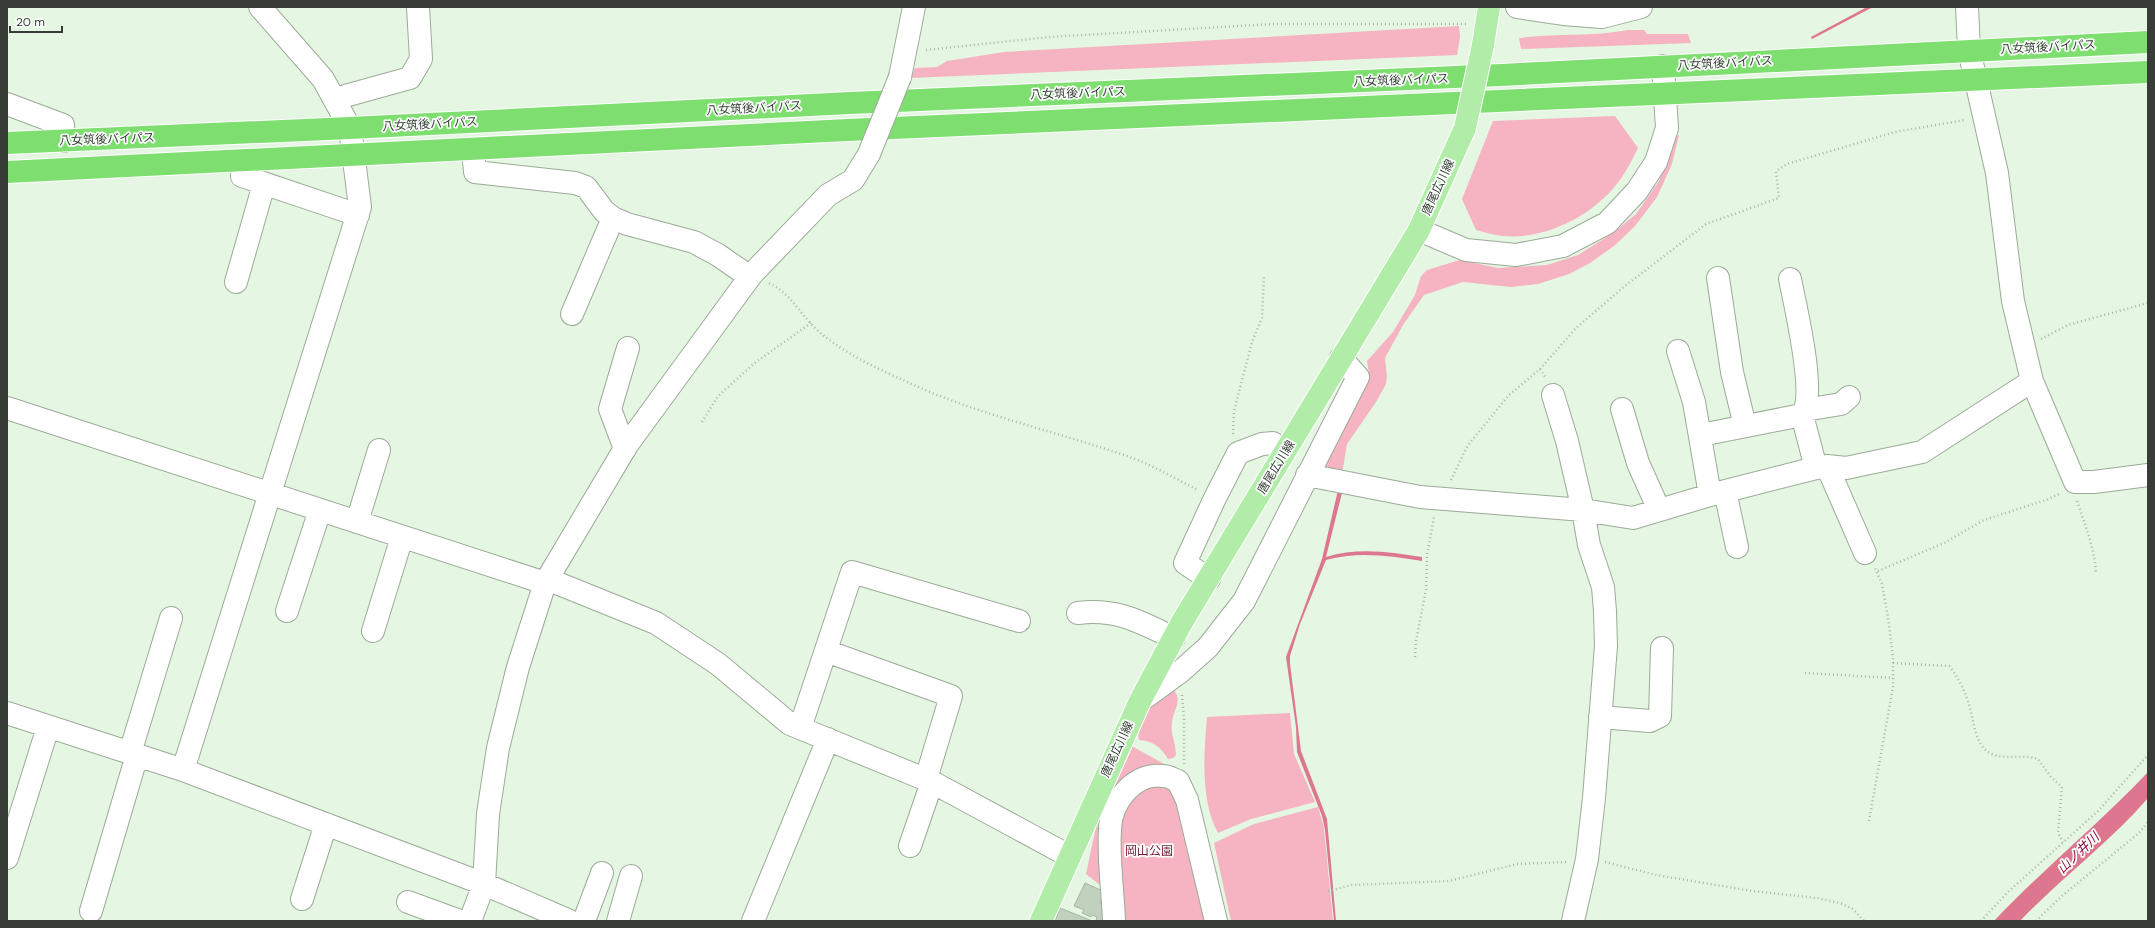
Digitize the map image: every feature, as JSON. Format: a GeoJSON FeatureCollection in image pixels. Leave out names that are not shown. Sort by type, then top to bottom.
{"type":"FeatureCollection","features":[{"type":"Feature","properties":{"kind":"highway","name":"八女筑後バイパス"},"geometry":{"type":"LineString","coordinates":[[7,143],[350,128],[850,103],[1501,76],[1663,66],[2148,42]]}},
{"type":"Feature","properties":{"kind":"highway","name":"八女筑後バイパス"},"geometry":{"type":"LineString","coordinates":[[7,172],[354,156],[848,130],[2148,72]]}},
{"type":"Feature","properties":{"kind":"main road","name":"唐尾広川線"},"geometry":{"type":"LineString","coordinates":[[1041,921],[1069,856],[1140,702],[1174,638],[1419,230],[1465,128],[1483,45],[1489,7]]}},
{"type":"Feature","properties":{"kind":"street"},"geometry":{"type":"LineString","coordinates":[[183,770],[360,206],[350,128],[323,79],[260,7]]}},
{"type":"Feature","properties":{"kind":"street"},"geometry":{"type":"LineString","coordinates":[[334,99],[410,78],[422,59],[418,7]]}},
{"type":"Feature","properties":{"kind":"street"},"geometry":{"type":"LineString","coordinates":[[470,921],[484,884],[488,814],[498,748],[518,667],[546,581],[625,449],[751,276],[828,196],[854,180],[869,154],[900,76],[914,7]]}},
{"type":"Feature","properties":{"kind":"street"},"geometry":{"type":"LineString","coordinates":[[1517,7],[1563,14],[1602,17],[1641,7]]}},
{"type":"Feature","properties":{"kind":"street"},"geometry":{"type":"LineString","coordinates":[[1967,7],[1969,50],[1997,173],[2013,301],[2032,381],[2074,485],[2148,475]]}},
{"type":"Feature","properties":{"kind":"street"},"geometry":{"type":"LineString","coordinates":[[1419,230],[1466,250],[1516,255],[1563,246],[1607,223],[1637,191],[1656,162],[1667,128],[1663,66]]}},
{"type":"Feature","properties":{"kind":"street"},"geometry":{"type":"LineString","coordinates":[[7,104],[63,125],[64,141]]}},
{"type":"Feature","properties":{"kind":"street"},"geometry":{"type":"LineString","coordinates":[[474,161],[475,172],[575,183],[586,187],[604,211],[613,218],[627,224],[694,242],[751,276]]}},
{"type":"Feature","properties":{"kind":"street"},"geometry":{"type":"LineString","coordinates":[[242,172],[242,176],[358,215]]}},
{"type":"Feature","properties":{"kind":"street"},"geometry":{"type":"LineString","coordinates":[[236,282],[264,184]]}},
{"type":"Feature","properties":{"kind":"street"},"geometry":{"type":"LineString","coordinates":[[572,314],[613,218]]}},
{"type":"Feature","properties":{"kind":"street"},"geometry":{"type":"LineString","coordinates":[[1718,278],[1732,372],[1745,426]]}},
{"type":"Feature","properties":{"kind":"street"},"geometry":{"type":"LineString","coordinates":[[1790,279],[1802,335],[1807,391],[1803,413],[1821,467],[1865,553]]}},
{"type":"Feature","properties":{"kind":"street"},"geometry":{"type":"LineString","coordinates":[[625,449],[610,409],[628,348]]}},
{"type":"Feature","properties":{"kind":"street"},"geometry":{"type":"LineString","coordinates":[[1678,351],[1694,402],[1701,434],[1718,493],[1737,547]]}},
{"type":"Feature","properties":{"kind":"street"},"geometry":{"type":"LineString","coordinates":[[1140,702],[1180,672],[1208,647],[1244,601],[1358,377],[1341,358]]}},
{"type":"Feature","properties":{"kind":"street"},"geometry":{"type":"LineString","coordinates":[[1307,476],[1420,497],[1442,497],[1583,510],[1633,518],[1718,493],[1821,467],[1846,468],[1922,452],[2032,381]]}},
{"type":"Feature","properties":{"kind":"street"},"geometry":{"type":"LineString","coordinates":[[1550,386],[1567,441],[1583,510],[1589,545],[1603,587],[1605,611],[1606,646],[1587,860],[1573,921]]}},
{"type":"Feature","properties":{"kind":"street"},"geometry":{"type":"LineString","coordinates":[[1701,434],[1745,426],[1841,404],[1849,397]]}},
{"type":"Feature","properties":{"kind":"street"},"geometry":{"type":"LineString","coordinates":[[7,408],[269,492],[357,522],[546,581],[656,623],[718,664],[790,724],[929,781],[1069,856]]}},
{"type":"Feature","properties":{"kind":"street"},"geometry":{"type":"LineString","coordinates":[[1622,409],[1638,463],[1659,510]]}},
{"type":"Feature","properties":{"kind":"street"},"geometry":{"type":"LineString","coordinates":[[1209,579],[1185,563],[1214,498],[1238,454],[1262,444],[1272,443]]}},
{"type":"Feature","properties":{"kind":"street"},"geometry":{"type":"LineString","coordinates":[[357,522],[379,450]]}},
{"type":"Feature","properties":{"kind":"street"},"geometry":{"type":"LineString","coordinates":[[287,611],[320,510]]}},
{"type":"Feature","properties":{"kind":"street"},"geometry":{"type":"LineString","coordinates":[[373,631],[402,536]]}},
{"type":"Feature","properties":{"kind":"street"},"geometry":{"type":"LineString","coordinates":[[800,728],[852,572],[1019,621]]}},
{"type":"Feature","properties":{"kind":"street"},"geometry":{"type":"LineString","coordinates":[[1078,614],[1098,611],[1116,613],[1174,638]]}},
{"type":"Feature","properties":{"kind":"street"},"geometry":{"type":"LineString","coordinates":[[91,911],[171,618]]}},
{"type":"Feature","properties":{"kind":"street"},"geometry":{"type":"LineString","coordinates":[[1600,717],[1650,722],[1660,716],[1662,648]]}},
{"type":"Feature","properties":{"kind":"street"},"geometry":{"type":"LineString","coordinates":[[826,650],[951,696],[910,846]]}},
{"type":"Feature","properties":{"kind":"street"},"geometry":{"type":"LineString","coordinates":[[7,713],[183,770],[484,884],[570,921]]}},
{"type":"Feature","properties":{"kind":"street"},"geometry":{"type":"LineString","coordinates":[[7,858],[48,726]]}},
{"type":"Feature","properties":{"kind":"street"},"geometry":{"type":"LineString","coordinates":[[753,921],[828,739]]}},
{"type":"Feature","properties":{"kind":"street"},"geometry":{"type":"LineString","coordinates":[[1114,921],[1110,827],[1115,808],[1124,793],[1136,781],[1163,776],[1178,781],[1187,800],[1216,921]]}},
{"type":"Feature","properties":{"kind":"street"},"geometry":{"type":"LineString","coordinates":[[302,899],[326,824]]}},
{"type":"Feature","properties":{"kind":"street"},"geometry":{"type":"LineString","coordinates":[[584,921],[602,873]]}},
{"type":"Feature","properties":{"kind":"street"},"geometry":{"type":"LineString","coordinates":[[618,921],[631,876]]}},
{"type":"Feature","properties":{"kind":"street"},"geometry":{"type":"LineString","coordinates":[[408,902],[460,921]]}},
{"type":"Feature","properties":{"kind":"path"},"geometry":{"type":"LineString","coordinates":[[905,52],[1049,37],[1273,24],[1467,24]]}},
{"type":"Feature","properties":{"kind":"path"},"geometry":{"type":"LineString","coordinates":[[1415,657],[1416,641],[1426,590],[1427,555],[1434,513],[1468,446],[1509,395],[1540,369],[1576,328],[1625,286],[1706,224],[1779,198],[1776,172],[1787,164],[1895,132],[1985,117]]}},
{"type":"Feature","properties":{"kind":"path"},"geometry":{"type":"LineString","coordinates":[[751,276],[778,287],[811,323],[831,342],[906,382],[1034,428],[1126,455],[1214,498]]}},
{"type":"Feature","properties":{"kind":"path"},"geometry":{"type":"LineString","coordinates":[[1235,458],[1232,442],[1234,412],[1252,342],[1262,318],[1264,276]]}},
{"type":"Feature","properties":{"kind":"path"},"geometry":{"type":"LineString","coordinates":[[2025,348],[2068,325],[2148,303]]}},
{"type":"Feature","properties":{"kind":"path"},"geometry":{"type":"LineString","coordinates":[[702,422],[718,396],[745,372],[811,323]]}},
{"type":"Feature","properties":{"kind":"path"},"geometry":{"type":"LineString","coordinates":[[1540,369],[1550,386]]}},
{"type":"Feature","properties":{"kind":"path"},"geometry":{"type":"LineString","coordinates":[[1878,572],[1944,542],[1984,520],[2046,500],[2074,485],[2095,554],[2096,572]]}},
{"type":"Feature","properties":{"kind":"path"},"geometry":{"type":"LineString","coordinates":[[1865,553],[1878,572],[1888,617],[1894,687],[1869,821]]}},
{"type":"Feature","properties":{"kind":"path"},"geometry":{"type":"LineString","coordinates":[[1893,662],[1949,666],[1958,677],[1969,703],[1981,744],[1986,751],[2008,758],[2038,758],[2050,777],[2062,787],[2058,833],[2063,842]]}},
{"type":"Feature","properties":{"kind":"path"},"geometry":{"type":"LineString","coordinates":[[1178,781],[1184,765],[1184,719],[1180,672]]}},
{"type":"Feature","properties":{"kind":"path"},"geometry":{"type":"LineString","coordinates":[[1805,673],[1893,678]]}},
{"type":"Feature","properties":{"kind":"path"},"geometry":{"type":"LineString","coordinates":[[1981,921],[2008,892],[2098,811],[2148,755]]}},
{"type":"Feature","properties":{"kind":"path"},"geometry":{"type":"LineString","coordinates":[[2036,921],[2063,895],[2139,833],[2148,822]]}},
{"type":"Feature","properties":{"kind":"path"},"geometry":{"type":"LineString","coordinates":[[1328,891],[1352,885],[1449,881],[1517,864],[1587,860],[1656,875],[1752,891],[1825,900],[1853,909],[1864,921]]}},
{"type":"Feature","properties":{"kind":"green space"},"geometry":{"type":"Polygon","coordinates":[[[1459,26],[1460,37],[1457,55],[911,78],[915,68],[937,67],[947,61],[1004,52],[1459,26]]]}},
{"type":"Feature","properties":{"kind":"green space"},"geometry":{"type":"Polygon","coordinates":[[[1628,30],[1644,30],[1647,34],[1688,34],[1691,43],[1521,49],[1519,38],[1600,34],[1628,30]]]}},
{"type":"Feature","properties":{"kind":"green space"},"geometry":{"type":"Polygon","coordinates":[[[1615,116],[1638,148],[1622,177],[1612,190],[1599,202],[1570,222],[1537,234],[1503,236],[1476,230],[1462,199],[1493,121],[1615,116]]]}},
{"type":"Feature","properties":{"kind":"green space"},"geometry":{"type":"Polygon","coordinates":[[[1679,135],[1672,164],[1657,197],[1635,226],[1614,246],[1590,263],[1569,274],[1538,284],[1511,287],[1463,282],[1424,295],[1403,325],[1385,358],[1387,376],[1386,384],[1376,402],[1347,444],[1342,474],[1325,468],[1326,460],[1369,374],[1367,361],[1393,332],[1415,295],[1421,276],[1427,270],[1460,260],[1498,268],[1547,265],[1578,255],[1613,233],[1636,214],[1659,181],[1676,136],[1679,135]]]}},
{"type":"Feature","properties":{"kind":"green space"},"geometry":{"type":"Polygon","coordinates":[[[1174,690],[1178,698],[1172,727],[1176,755],[1173,758],[1168,759],[1156,745],[1139,740],[1138,735],[1142,718],[1151,704],[1156,698],[1174,690]]]}},
{"type":"Feature","properties":{"kind":"green space"},"geometry":{"type":"Polygon","coordinates":[[[1290,713],[1294,754],[1315,802],[1251,819],[1218,833],[1208,806],[1206,791],[1204,761],[1207,717],[1290,713]]]}},
{"type":"Feature","properties":{"kind":"green space","name":"岡山公園"},"geometry":{"type":"Polygon","coordinates":[[[1128,744],[1166,765],[1185,778],[1225,921],[1106,921],[1105,889],[1086,874],[1101,803],[1128,744]]]}},
{"type":"Feature","properties":{"kind":"green space"},"geometry":{"type":"Polygon","coordinates":[[[1318,807],[1324,828],[1333,921],[1231,921],[1214,843],[1254,824],[1318,807]]]}},
{"type":"Feature","properties":{"kind":"water"},"geometry":{"type":"Polygon","coordinates":[[[1867,7],[1873,7],[1812,39],[1811,37],[1867,7]]]}},
{"type":"Feature","properties":{"kind":"water"},"geometry":{"type":"Polygon","coordinates":[[[1343,489],[1326,557],[1350,552],[1374,551],[1422,557],[1422,561],[1374,555],[1338,557],[1326,560],[1300,624],[1290,656],[1301,751],[1327,819],[1336,921],[1334,921],[1325,830],[1322,816],[1297,752],[1296,727],[1286,657],[1322,559],[1338,490],[1343,489]]]}},
{"type":"Feature","properties":{"kind":"water","name":"山ノ井川"},"geometry":{"type":"Polygon","coordinates":[[[2148,772],[2148,798],[2117,830],[2020,921],[1994,921],[2110,810],[2148,772]]]}},
{"type":"Feature","properties":{"kind":"building"},"geometry":{"type":"Polygon","coordinates":[[[1085,883],[1105,892],[1100,903],[1104,905],[1102,911],[1104,912],[1105,921],[1096,921],[1097,917],[1092,915],[1091,917],[1082,913],[1084,910],[1074,906],[1085,883]]]}},
{"type":"Feature","properties":{"kind":"building"},"geometry":{"type":"Polygon","coordinates":[[[1060,908],[1090,921],[1051,921],[1053,917],[1056,918],[1060,908]]]}}]}
